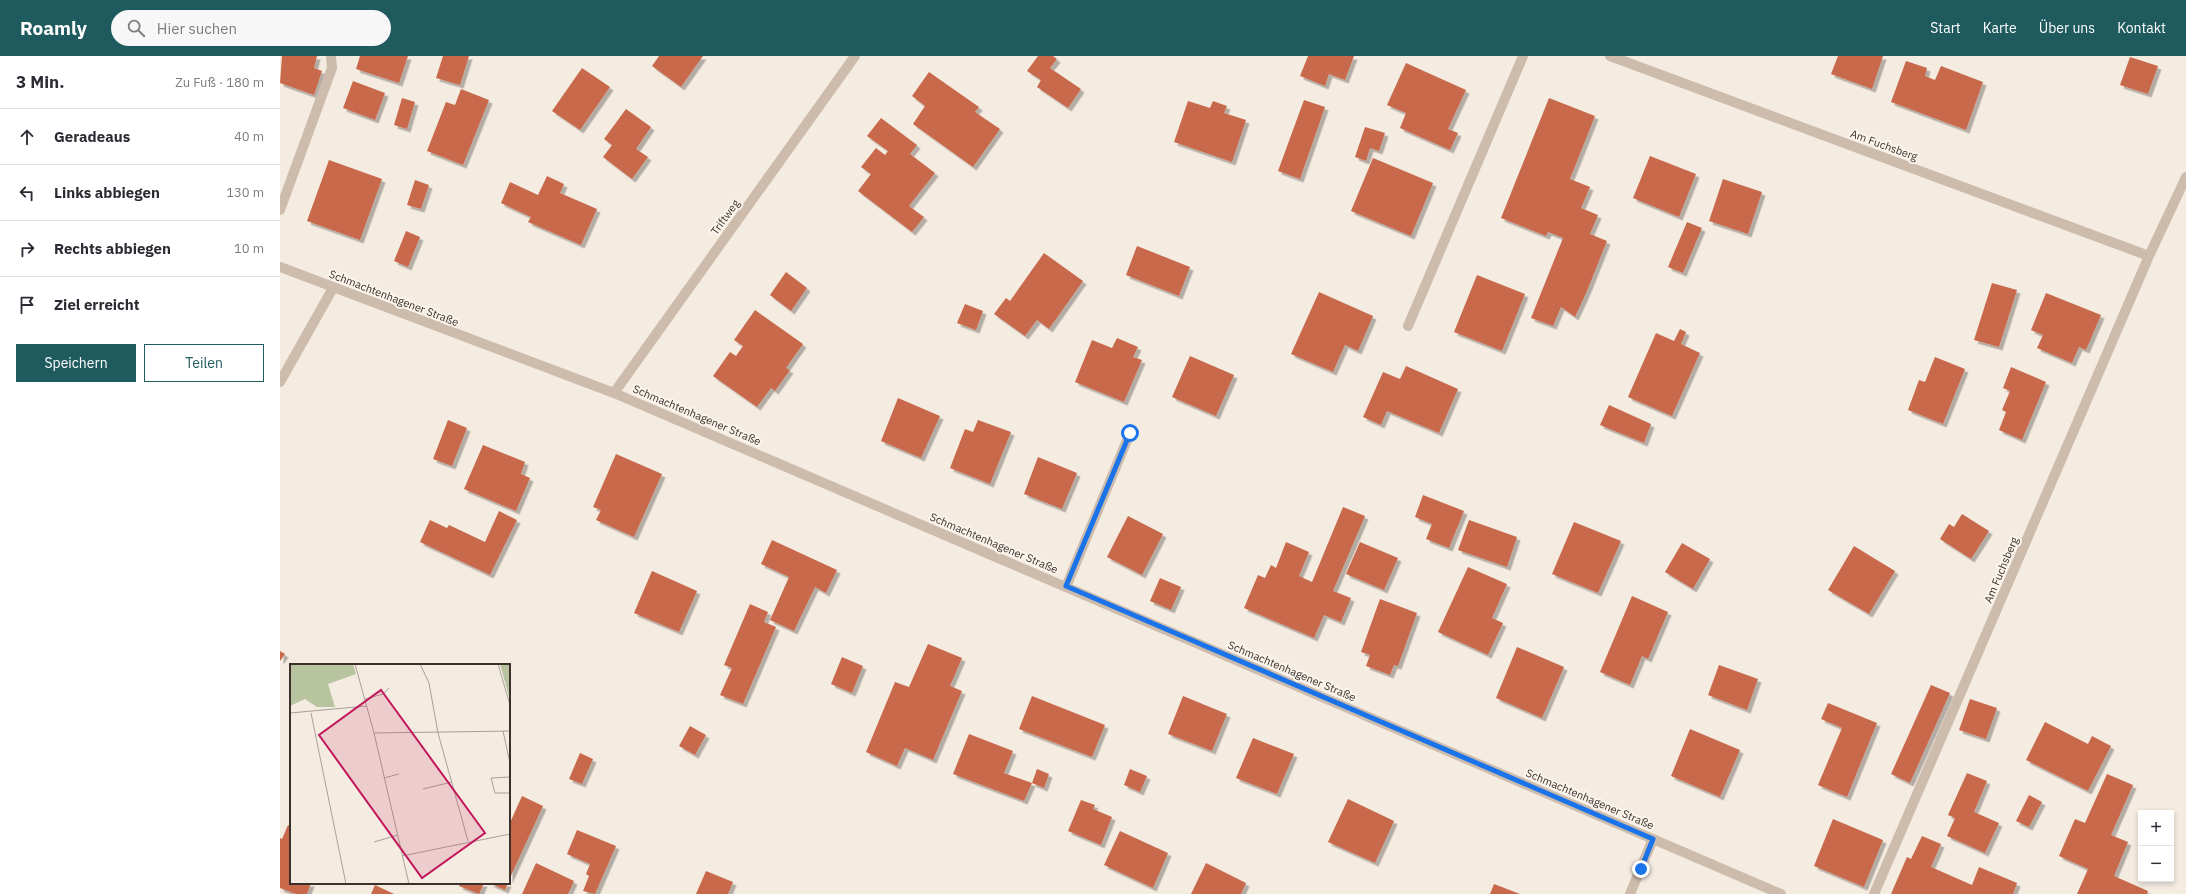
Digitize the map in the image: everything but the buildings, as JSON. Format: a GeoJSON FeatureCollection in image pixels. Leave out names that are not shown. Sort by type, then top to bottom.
{"type":"FeatureCollection","features":[{"type":"Feature","properties":{"kind":"street"},"geometry":{"type":"LineString","coordinates":[[280,210],[332,68],[331,56]]}},
{"type":"Feature","properties":{"kind":"street","name":"Triftweg"},"geometry":{"type":"LineString","coordinates":[[614,393],[856,56]]}},
{"type":"Feature","properties":{"kind":"street"},"geometry":{"type":"LineString","coordinates":[[1408,326],[1523,56]]}},
{"type":"Feature","properties":{"kind":"street","name":"Am Fuchsberg"},"geometry":{"type":"LineString","coordinates":[[1610,56],[2149,256]]}},
{"type":"Feature","properties":{"kind":"street","name":"Am Fuchsberg"},"geometry":{"type":"LineString","coordinates":[[1874,894],[2149,256],[2186,177]]}},
{"type":"Feature","properties":{"kind":"street","name":"Schmachtenhagener Straße"},"geometry":{"type":"LineString","coordinates":[[280,267],[614,393],[1781,894]]}},
{"type":"Feature","properties":{"kind":"street"},"geometry":{"type":"LineString","coordinates":[[280,382],[333,288]]}},
{"type":"Feature","properties":{"kind":"street"},"geometry":{"type":"LineString","coordinates":[[1066,586],[1130,433]]}},
{"type":"Feature","properties":{"kind":"street"},"geometry":{"type":"LineString","coordinates":[[1630,894],[1653,839]]}},
{"type":"Feature","properties":{"kind":"route"},"geometry":{"type":"LineString","coordinates":[[1130,433],[1066,586],[1653,839],[1641,869]]}}]}
